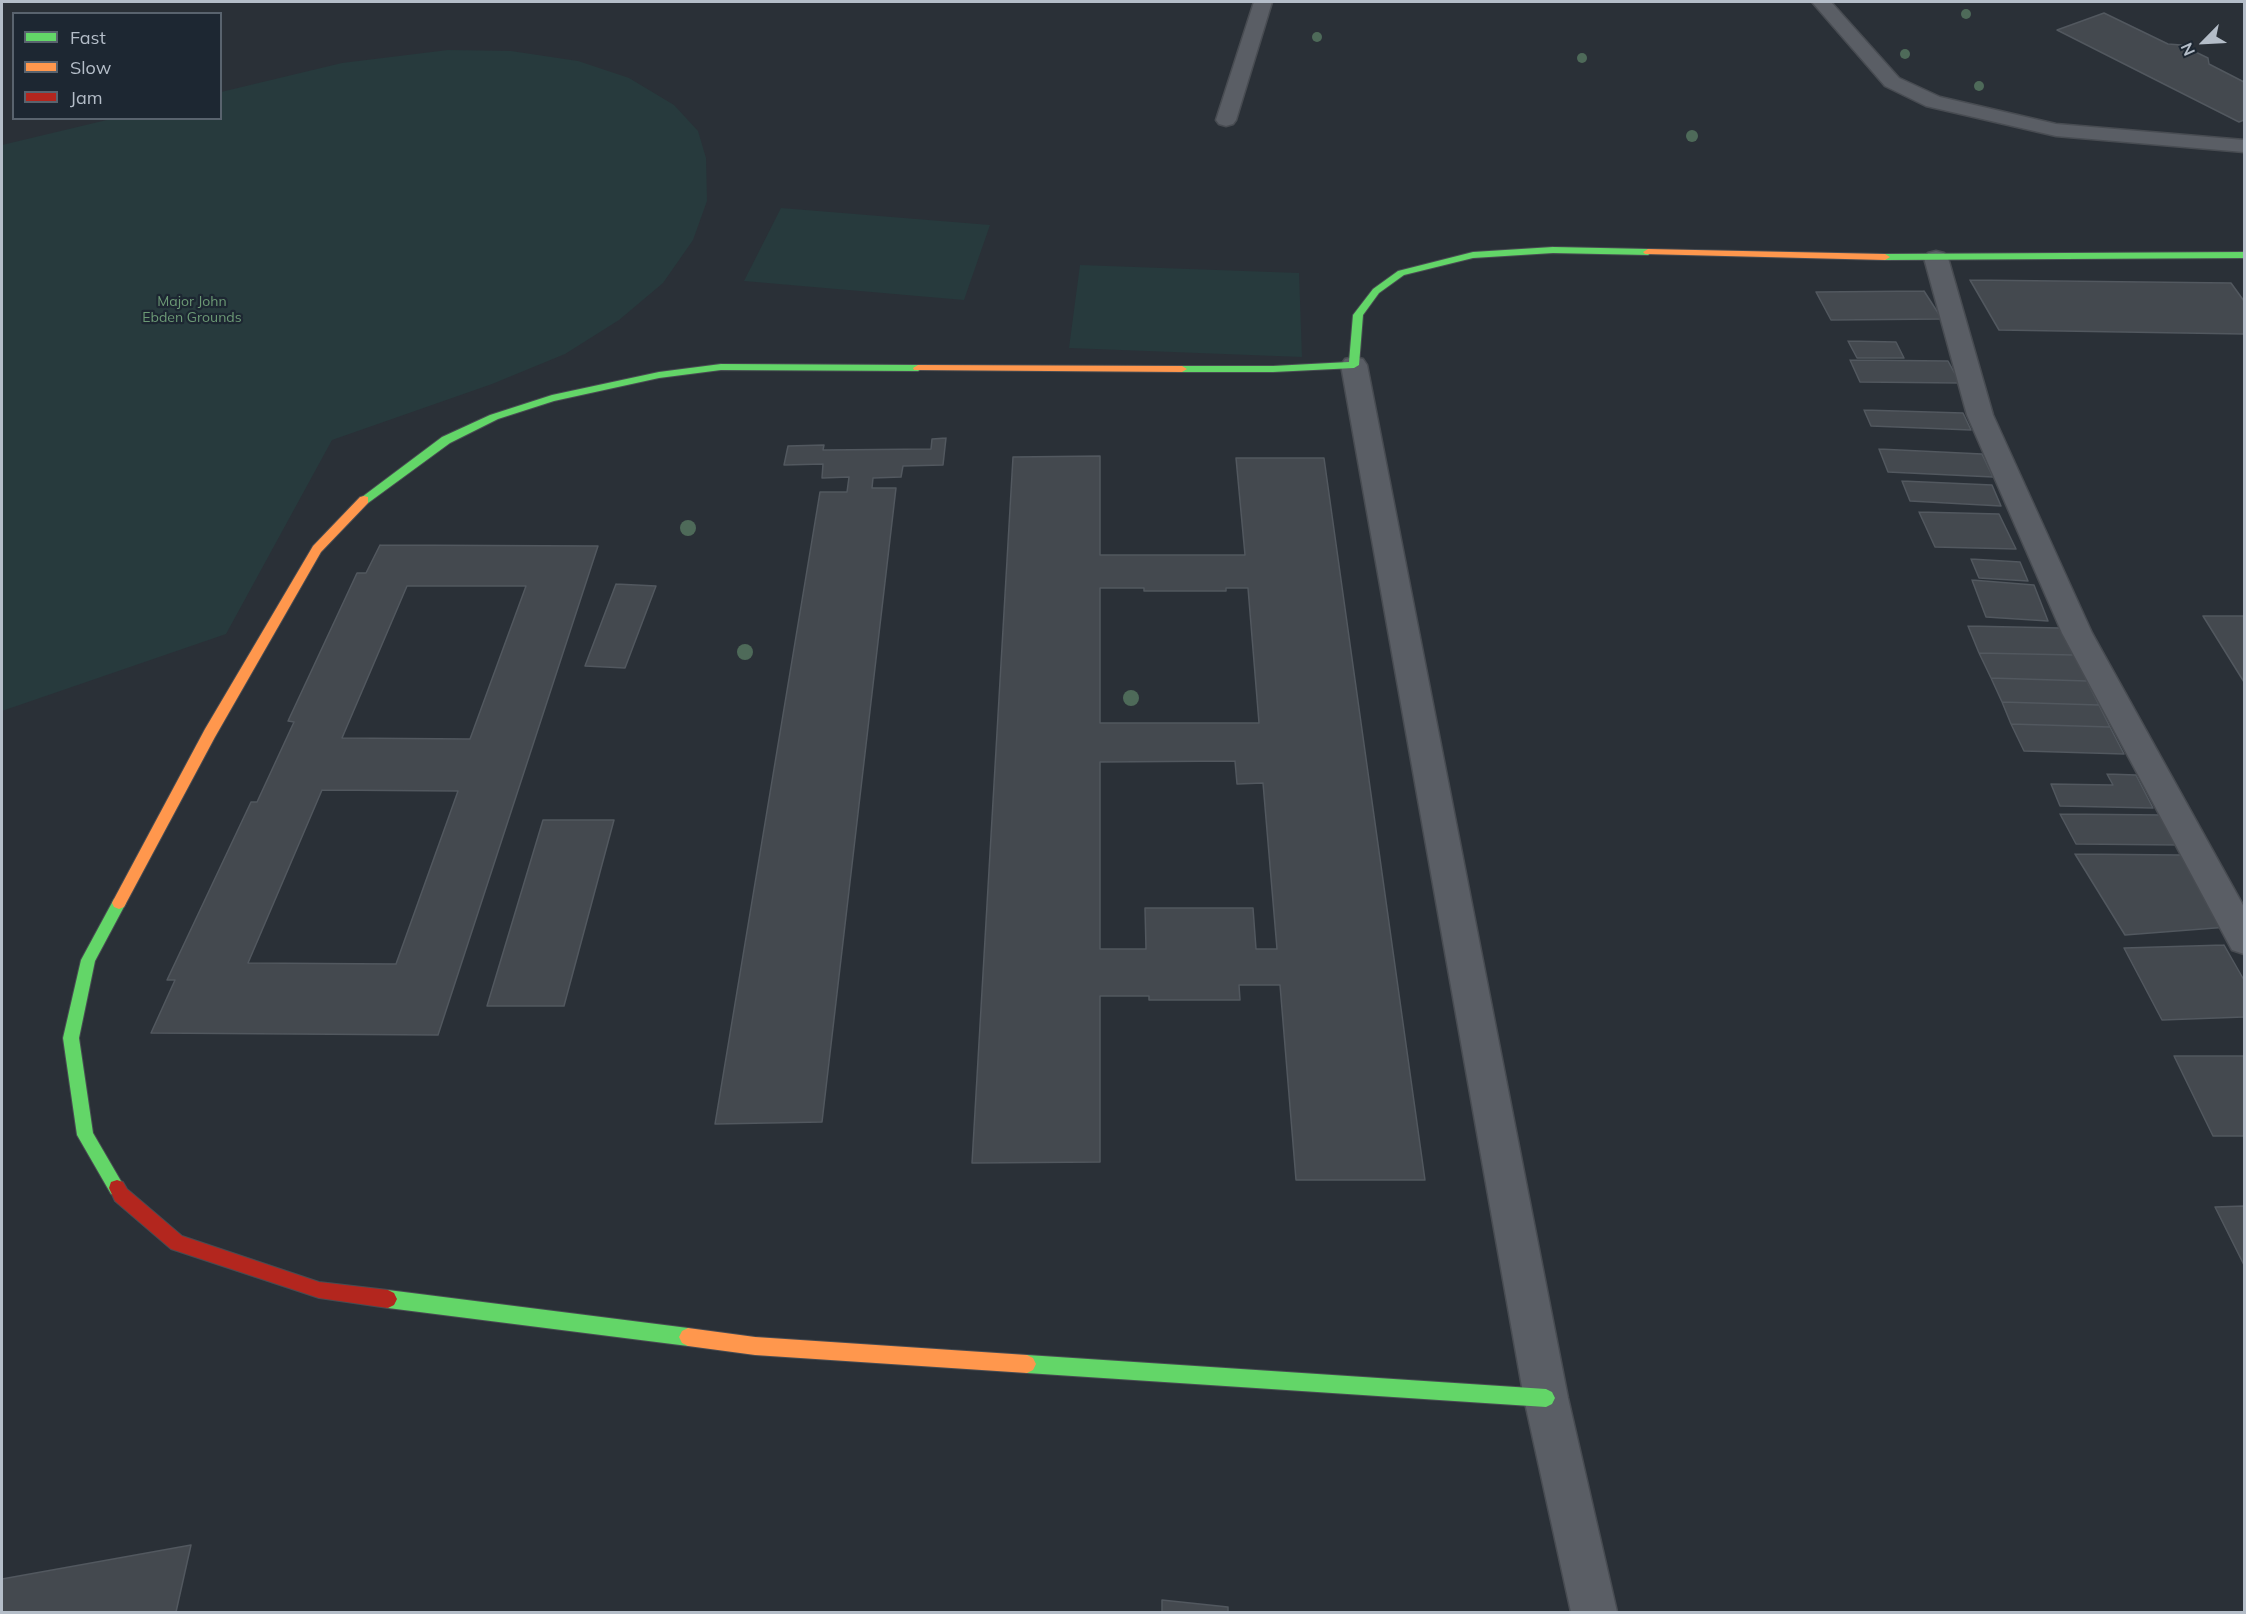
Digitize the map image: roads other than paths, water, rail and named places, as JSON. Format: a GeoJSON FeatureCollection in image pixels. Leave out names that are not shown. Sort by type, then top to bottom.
{"type":"FeatureCollection","features":[{"type":"Feature","properties":{"kind":"street"},"geometry":{"type":"LineString","coordinates":[[1226,120],[1263,2]]}},
{"type":"Feature","properties":{"kind":"street"},"geometry":{"type":"LineString","coordinates":[[1821,2],[1892,82],[1933,102],[2056,130],[2244,146]]}},
{"type":"Feature","properties":{"kind":"street"},"geometry":{"type":"LineString","coordinates":[[1594,1612],[1546,1398],[1354,365],[1358,315],[1376,291],[1401,273],[1473,255],[1553,250],[1936,258],[2244,255]]}},
{"type":"Feature","properties":{"kind":"street"},"geometry":{"type":"LineString","coordinates":[[1936,258],[1980,415],[2077,633],[2244,939]]}},
{"type":"Feature","properties":{"kind":"street"},"geometry":{"type":"LineString","coordinates":[[1354,365],[1273,369],[721,367],[658,375],[552,398],[494,417],[446,440],[363,500],[317,549],[210,733],[88,960],[71,1038],[85,1135],[121,1195],[177,1243],[319,1290],[755,1346],[1546,1398]]}},
{"type":"Feature","properties":{"kind":"park label","name":"Major John Ebden Grounds"},"geometry":{"type":"Point","coordinates":[192,310]}}]}
